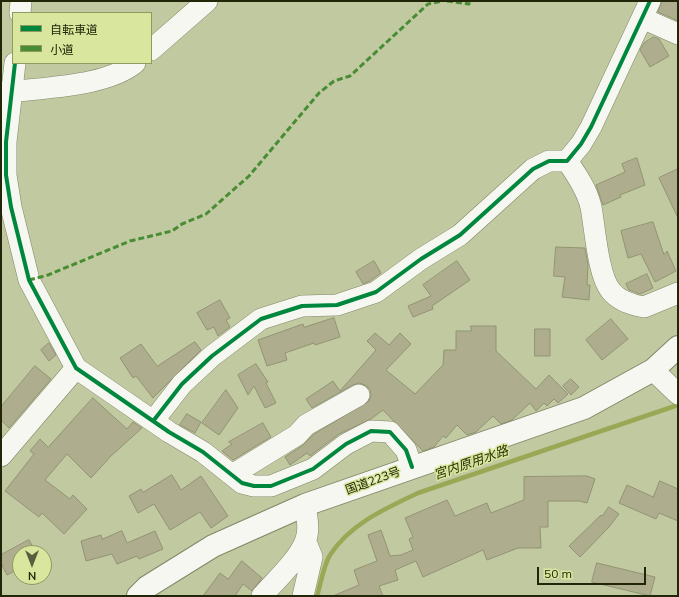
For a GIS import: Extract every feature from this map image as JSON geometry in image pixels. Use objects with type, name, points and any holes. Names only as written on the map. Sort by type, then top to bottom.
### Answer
[{"type":"highway","name":"国道223号","points":[[138,596],[147,587],[212,546],[305,505],[584,408],[653,370],[678,347]]},
{"type":"street","points":[[20,12],[21,1]]},
{"type":"street","points":[[152,49],[207,1]]},
{"type":"street","points":[[567,161],[581,144],[591,127],[646,10],[678,34]]},
{"type":"street","points":[[14,64],[6,92],[6,175],[15,228],[29,280],[76,368],[154,420],[169,432],[203,452],[242,483],[254,486],[271,486],[312,469],[346,444],[371,430],[390,432],[406,450],[412,467]]},
{"type":"street","points":[[6,92],[91,81],[116,75],[133,64]]},
{"type":"street","points":[[154,420],[182,384],[212,356],[261,319],[302,306],[337,305],[376,292],[422,259],[460,235],[533,168],[549,161],[567,161]]},
{"type":"street","points":[[567,161],[580,179],[590,206],[600,263],[610,291],[620,299],[644,307],[678,293]]},
{"type":"street","points":[[1,456],[76,368]]},
{"type":"street","points":[[653,370],[678,394]]},
{"type":"street","points":[[232,475],[297,435],[306,426],[359,395]]},
{"type":"street","points":[[303,596],[312,557],[306,542],[308,521],[305,505]]},
{"type":"street","points":[[262,596],[296,557],[306,542]]},
{"type":"building","points":[[663,1],[678,1],[678,21],[658,12]]},
{"type":"building","points":[[654,37],[659,39],[669,56],[650,67],[640,50],[644,43]]},
{"type":"building","points":[[637,158],[645,185],[620,195],[621,197],[603,205],[596,185],[625,172],[622,164]]},
{"type":"building","points":[[678,169],[678,218],[659,178]]},
{"type":"building","points":[[653,222],[664,255],[667,251],[676,271],[655,282],[641,254],[628,258],[621,231]]},
{"type":"building","points":[[556,247],[585,248],[588,265],[587,285],[590,285],[589,300],[562,297],[565,277],[554,276]]},
{"type":"building","points":[[374,261],[381,273],[363,284],[356,272]]},
{"type":"building","points":[[457,261],[470,280],[432,306],[433,309],[413,317],[408,306],[431,296],[423,285]]},
{"type":"building","points":[[647,274],[653,288],[640,294],[629,290],[626,284]]},
{"type":"building","points":[[220,300],[230,318],[226,320],[230,327],[218,336],[214,327],[207,330],[197,313]]},
{"type":"building","points":[[334,318],[340,337],[315,345],[314,343],[285,353],[287,360],[267,366],[258,340],[303,324],[304,327]]},
{"type":"building","points":[[611,319],[628,339],[602,360],[586,340]]},
{"type":"building","points":[[471,326],[496,326],[496,351],[536,389],[549,375],[568,394],[558,403],[554,399],[547,406],[544,403],[536,411],[530,403],[512,420],[501,424],[493,416],[476,432],[467,435],[457,425],[446,438],[443,436],[434,447],[423,451],[383,410],[371,419],[339,434],[310,456],[307,453],[290,465],[285,457],[303,445],[314,434],[369,401],[371,395],[370,389],[359,383],[312,408],[306,399],[333,381],[340,391],[376,350],[367,341],[375,333],[389,345],[400,333],[411,344],[386,370],[415,394],[443,365],[444,350],[456,350],[456,331],[471,331]]},
{"type":"building","points":[[535,329],[550,329],[550,356],[535,356]]},
{"type":"building","points":[[195,342],[201,350],[153,398],[136,376],[133,378],[120,358],[141,344],[157,366]]},
{"type":"building","points":[[49,343],[56,355],[49,361],[41,350]]},
{"type":"building","points":[[256,364],[268,382],[266,383],[276,403],[265,408],[254,386],[248,395],[238,375]]},
{"type":"building","points":[[35,366],[51,379],[9,428],[1,420],[1,407]]},
{"type":"building","points":[[571,379],[579,387],[571,395],[563,386]]},
{"type":"building","points":[[226,390],[238,408],[219,435],[202,423]]},
{"type":"building","points":[[93,398],[127,429],[133,422],[142,428],[111,456],[91,478],[67,454],[45,480],[70,499],[73,495],[87,509],[64,534],[42,513],[39,517],[5,491],[34,454],[30,451],[40,439],[48,447]]},
{"type":"building","points":[[187,414],[201,422],[195,433],[180,425]]},
{"type":"building","points":[[263,423],[271,437],[233,460],[222,451],[232,444],[229,442]]},
{"type":"building","points":[[172,475],[181,490],[201,476],[228,516],[211,528],[200,512],[170,530],[154,504],[138,513],[129,496],[141,489],[143,492]]},
{"type":"building","points":[[587,476],[595,479],[587,503],[579,501],[548,501],[548,527],[540,527],[541,548],[518,548],[487,560],[483,550],[423,577],[416,561],[395,570],[398,580],[379,586],[383,596],[333,596],[359,585],[354,570],[377,561],[368,535],[381,530],[390,556],[401,555],[413,550],[409,539],[413,537],[405,518],[447,500],[455,516],[487,503],[491,513],[524,500],[524,477]]},
{"type":"building","points":[[660,481],[678,489],[678,521],[659,513],[656,519],[619,503],[627,485],[653,497]]},
{"type":"building","points":[[609,507],[619,514],[609,527],[580,557],[569,546],[601,515],[602,516]]},
{"type":"building","points":[[122,531],[127,543],[155,531],[163,549],[139,559],[137,556],[117,564],[112,554],[86,561],[81,541],[101,535],[102,539]]},
{"type":"building","points":[[29,540],[32,545],[20,545]]},
{"type":"building","points":[[12,549],[12,572],[7,575],[1,563],[1,555]]},
{"type":"building","points":[[242,561],[262,578],[252,591],[243,584],[235,596],[203,596],[220,573],[228,579]]},
{"type":"building","points":[[597,563],[655,577],[650,596],[592,582]]},
{"type":"waterway","name":"宮内原用水路","points":[[317,596],[330,555],[338,544],[358,526],[381,511],[418,493],[675,406]]},
{"type":"marked path","points":[[29,280],[48,275],[130,241],[172,231],[182,224],[206,214],[249,176],[319,93],[334,81],[350,76],[428,4],[443,1]]},
{"type":"marked path","points":[[447,1],[469,4],[469,1]]},
{"type":"cycle path","points":[[154,420],[182,384],[212,356],[261,319],[302,306],[337,305],[376,292],[421,259],[460,235],[533,169],[549,161],[567,161],[581,144],[591,127],[650,1]]},
{"type":"cycle path","points":[[15,64],[6,142],[6,175],[11,207],[29,280],[76,368],[169,432],[203,452],[242,483],[254,486],[271,486],[313,469],[346,444],[371,431],[390,432],[406,450],[412,467]]}]
